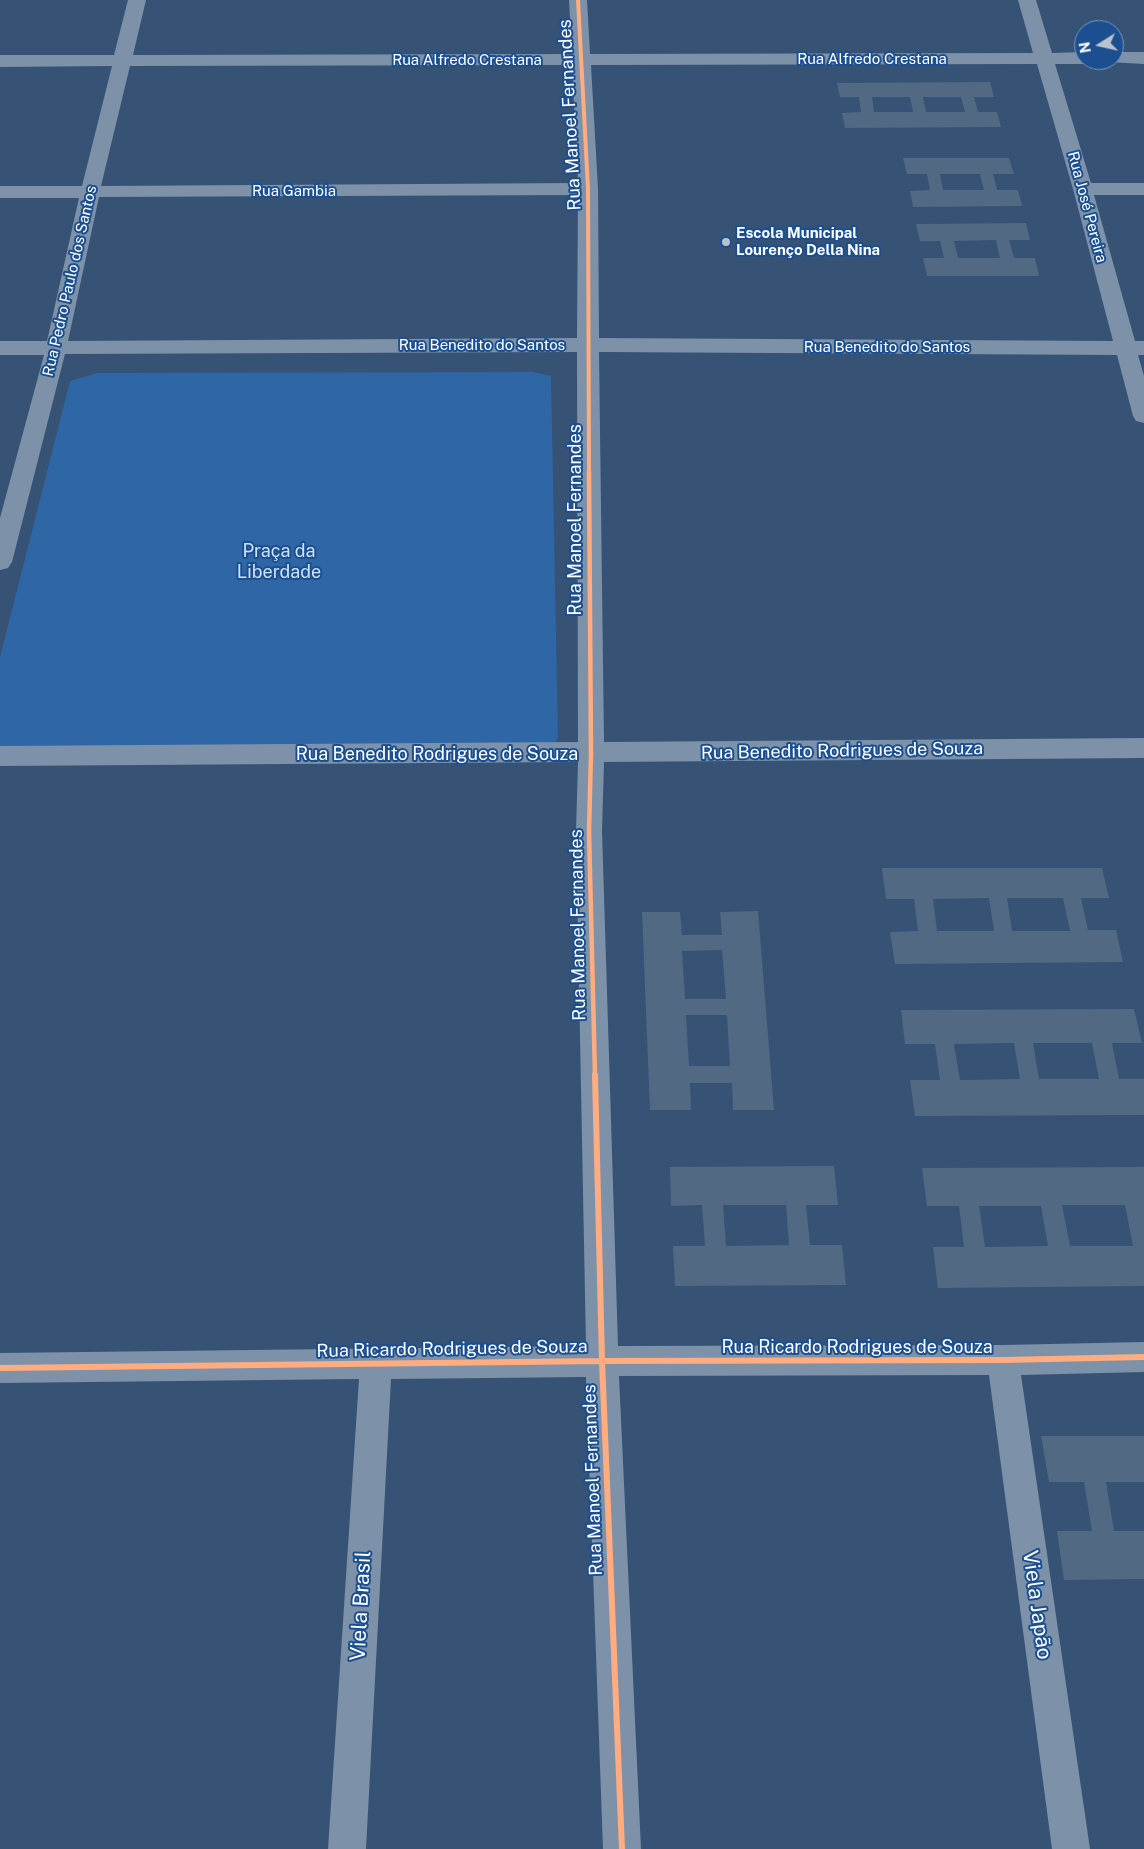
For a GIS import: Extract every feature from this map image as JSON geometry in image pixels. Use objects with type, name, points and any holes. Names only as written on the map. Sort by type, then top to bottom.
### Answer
[{"type":"street","name":"Rua Pedro Paulo dos Santos","points":[[0,562],[56,348],[90,192],[137,0]]},
{"type":"street","name":"Rua Manoel Fernandes","points":[[578,0],[588,189],[591,753],[589,831],[602,1361],[622,1849]]},
{"type":"street","name":"Rua José Pereira","points":[[1027,0],[1083,189],[1135,348],[1144,416]]},
{"type":"street","name":"Rua Alfredo Crestana","points":[[0,61],[1074,58]]},
{"type":"street","points":[[1124,58],[1144,58]]},
{"type":"street","name":"Rua Gambia","points":[[0,192],[588,189]]},
{"type":"street","points":[[1083,189],[1144,189]]},
{"type":"street","name":"Rua Benedito do Santos","points":[[0,348],[588,345],[1135,348]]},
{"type":"street","name":"Rua Benedito Rodrigues de Souza","points":[[0,756],[1144,748]]},
{"type":"street","name":"Rua Ricardo Rodrigues de Souza","points":[[0,1368],[602,1361],[1144,1358]]},
{"type":"street","name":"Viela Japão","points":[[1003,1360],[1071,1849]]},
{"type":"street","name":"Viela Brasil","points":[[347,1849],[376,1364]]},
{"type":"green space","name":"Praça da Liberdade","points":[[533,372],[551,376],[558,738],[552,748],[0,749],[0,657],[70,381],[97,373]]},
{"type":"building","points":[[990,82],[994,97],[974,97],[978,112],[997,112],[1001,127],[845,128],[842,113],[861,112],[859,97],[840,97],[837,83]],"holes":[[[872,97],[910,97],[913,112],[874,112]],[[923,97],[961,97],[965,112],[926,112]]]},
{"type":"building","points":[[903,158],[1009,158],[1014,174],[993,174],[997,190],[1018,190],[1022,206],[913,207],[910,191],[930,190],[927,174],[907,174]],"holes":[[[940,174],[980,174],[984,190],[943,190]]]},
{"type":"building","points":[[1026,223],[1030,240],[1009,240],[1014,258],[1035,258],[1039,276],[927,276],[923,258],[944,258],[940,241],[920,241],[916,224]],"holes":[[[996,240],[1000,258],[958,258],[954,241]]]},
{"type":"building","points":[[882,868],[1102,868],[1109,898],[1081,898],[1088,930],[1116,930],[1123,962],[895,964],[890,932],[918,931],[914,899],[886,899]],"holes":[[[989,898],[994,931],[937,931],[933,899]],[[1007,898],[1063,898],[1070,931],[1012,931]]]},
{"type":"building","points":[[758,911],[774,1110],[733,1110],[732,1083],[690,1083],[691,1110],[650,1110],[642,912],[680,912],[682,935],[722,935],[720,912]],"holes":[[[722,950],[726,999],[685,999],[682,951]],[[686,1015],[727,1015],[730,1066],[689,1066]]]},
{"type":"building","points":[[1134,1009],[1142,1043],[1112,1043],[1119,1079],[1144,1079],[1144,1115],[915,1116],[910,1080],[940,1080],[935,1044],[905,1044],[901,1010]],"holes":[[[1014,1043],[1020,1079],[960,1080],[954,1044]],[[1033,1043],[1092,1043],[1099,1079],[1039,1079]]]},
{"type":"building","points":[[834,1166],[838,1205],[806,1205],[810,1245],[842,1245],[846,1285],[675,1286],[673,1246],[705,1246],[702,1205],[671,1206],[670,1167]],"holes":[[[723,1205],[786,1205],[789,1245],[726,1246]]]},
{"type":"building","points":[[1144,1167],[1144,1286],[938,1288],[933,1247],[964,1247],[959,1206],[927,1206],[922,1168]],"holes":[[[1062,1205],[1125,1205],[1133,1246],[1070,1246]],[[979,1206],[1041,1206],[1048,1246],[985,1247]]]},
{"type":"building","points":[[1041,1436],[1144,1436],[1144,1482],[1106,1482],[1114,1531],[1144,1531],[1144,1579],[1064,1580],[1057,1531],[1092,1531],[1084,1482],[1049,1482]]},
{"type":"cycle path","points":[[578,0],[588,189],[591,753],[589,831],[602,1361],[622,1849]]},
{"type":"cycle path","points":[[0,1368],[602,1361],[1003,1360],[1144,1357]]},
{"type":"place","name":"Escola Municipal Lourenço Della Nina","points":[[726,242]]}]
